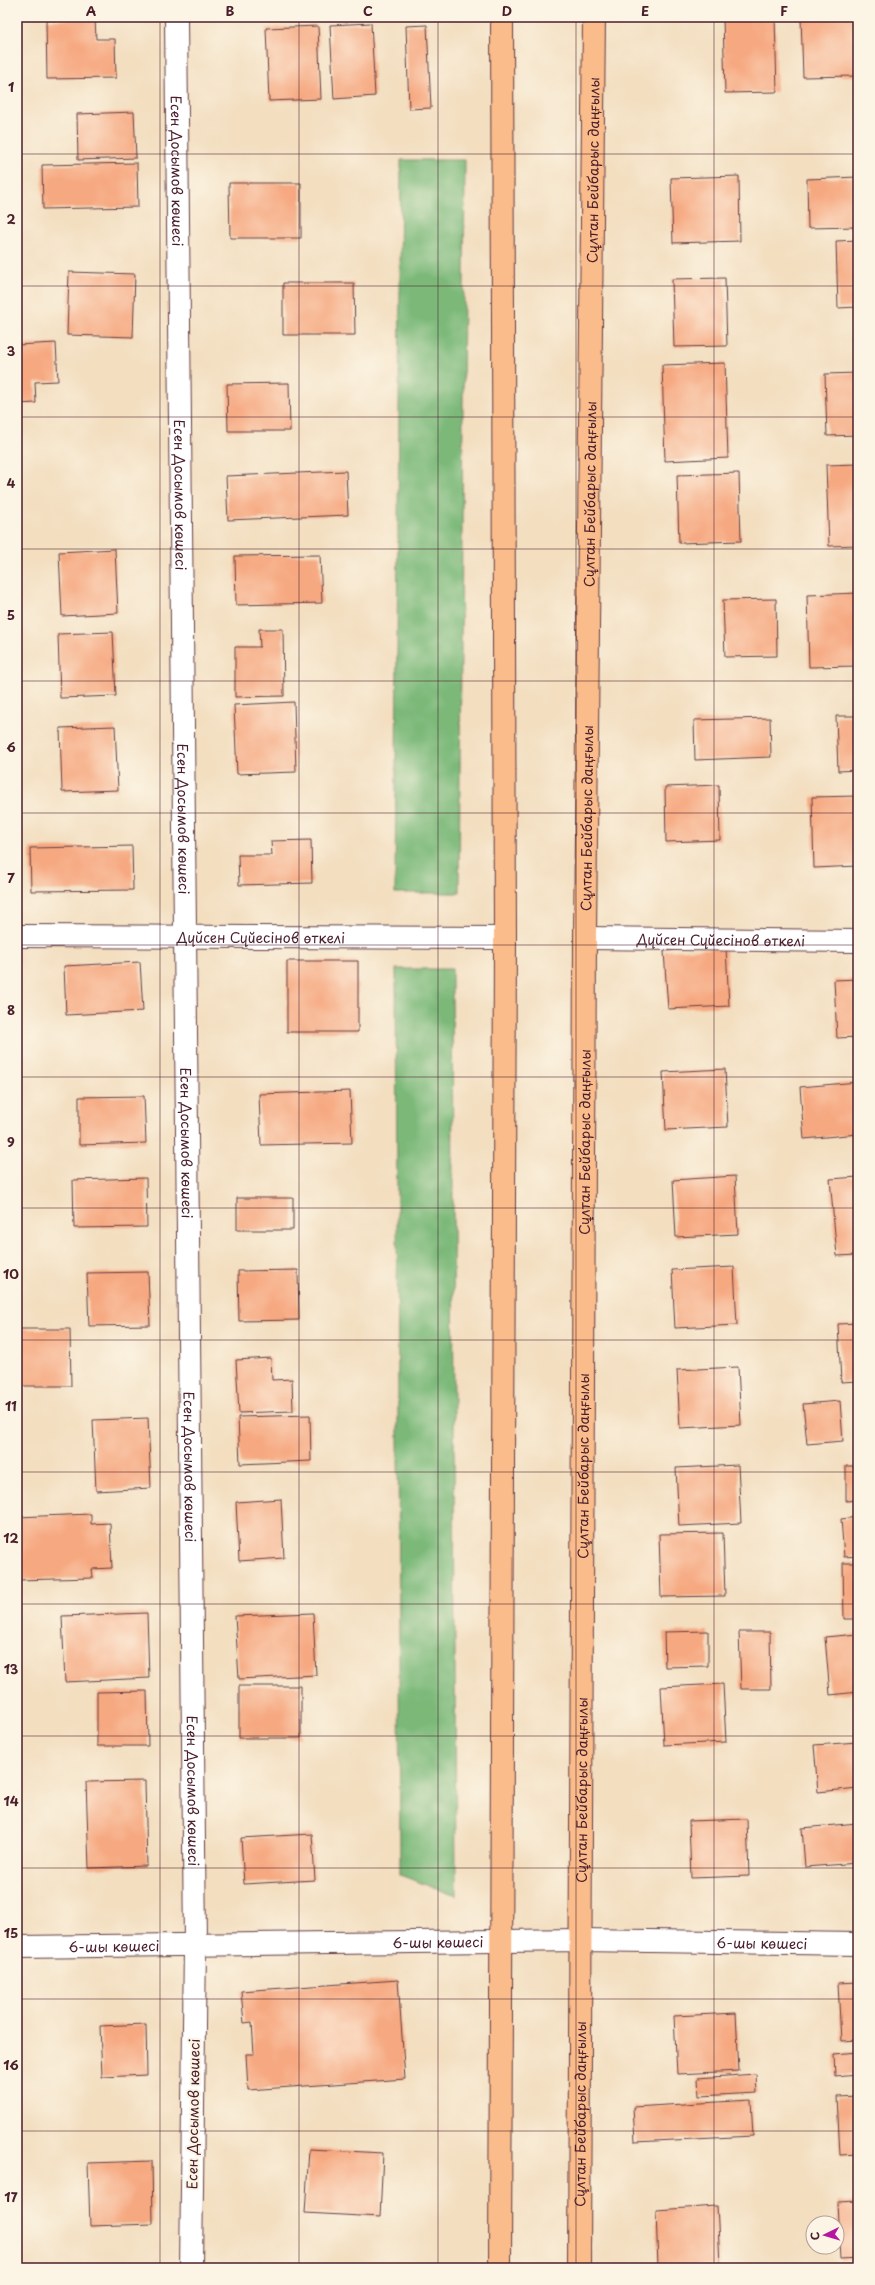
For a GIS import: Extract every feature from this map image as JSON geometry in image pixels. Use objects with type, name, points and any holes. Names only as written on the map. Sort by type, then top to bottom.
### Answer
[{"type":"main road","points":[[500,2268],[505,938],[502,17]]},
{"type":"main road","name":"Сұлтан Бейбарыс даңғылы","points":[[579,2268],[584,938],[594,17]]},
{"type":"street","name":"Есен Досымов көшесі","points":[[176,17],[195,1945],[191,2268]]},
{"type":"street","name":"Дүйсен Сүйесінов өткелі","points":[[17,936],[185,935],[505,938]]},
{"type":"street","name":"Дүйсен Сүйесінов өткелі","points":[[584,938],[858,940]]},
{"type":"street","name":"6-шы көшесі","points":[[17,1947],[580,1940],[858,1944]]},
{"type":"green space","points":[[401,160],[465,160],[459,893],[395,893]]},
{"type":"green space","points":[[396,969],[452,969],[456,1896],[400,1875]]},
{"type":"building","points":[[723,17],[775,17],[777,92],[725,93]]},
{"type":"building","points":[[801,17],[855,17],[856,76],[803,77]]},
{"type":"building","points":[[95,19],[96,39],[115,39],[116,78],[47,79],[46,20]]},
{"type":"building","points":[[371,23],[375,96],[334,99],[330,25]]},
{"type":"building","points":[[427,25],[431,108],[409,109],[406,26]]},
{"type":"building","points":[[318,26],[321,99],[269,101],[266,28]]},
{"type":"building","points":[[134,112],[136,158],[78,160],[77,114]]},
{"type":"building","points":[[137,163],[138,207],[43,209],[42,165]]},
{"type":"building","points":[[739,176],[740,241],[673,243],[671,178]]},
{"type":"building","points":[[858,177],[858,227],[808,228],[807,179]]},
{"type":"building","points":[[229,183],[301,183],[301,238],[230,238]]},
{"type":"building","points":[[858,240],[858,307],[838,308],[836,241]]},
{"type":"building","points":[[69,272],[135,274],[133,337],[67,335]]},
{"type":"building","points":[[725,278],[727,346],[674,347],[672,279]]},
{"type":"building","points":[[283,283],[354,283],[355,335],[283,335]]},
{"type":"building","points":[[56,343],[58,381],[35,382],[36,403],[17,404],[17,345]]},
{"type":"building","points":[[725,363],[728,458],[665,461],[662,365]]},
{"type":"building","points":[[858,373],[858,435],[827,436],[825,374]]},
{"type":"building","points":[[289,383],[290,431],[228,431],[227,384]]},
{"type":"building","points":[[858,464],[858,545],[829,546],[826,465]]},
{"type":"building","points":[[346,471],[348,515],[228,520],[226,476]]},
{"type":"building","points":[[739,473],[741,541],[679,543],[677,475]]},
{"type":"building","points":[[115,549],[118,613],[62,616],[59,552]]},
{"type":"building","points":[[320,555],[322,603],[236,605],[235,556]]},
{"type":"building","points":[[858,593],[858,666],[809,667],[807,595]]},
{"type":"building","points":[[776,599],[777,656],[725,657],[723,600]]},
{"type":"building","points":[[259,629],[283,629],[284,696],[235,697],[235,647],[260,647]]},
{"type":"building","points":[[113,632],[116,696],[60,698],[58,634]]},
{"type":"building","points":[[294,702],[296,772],[237,774],[234,705]]},
{"type":"building","points":[[836,716],[858,716],[858,770],[838,771]]},
{"type":"building","points":[[770,718],[771,757],[695,760],[694,720]]},
{"type":"building","points":[[115,726],[118,790],[62,792],[60,728]]},
{"type":"building","points":[[719,785],[720,840],[666,842],[665,787]]},
{"type":"building","points":[[858,796],[858,866],[814,868],[812,797]]},
{"type":"building","points":[[311,840],[312,883],[239,885],[238,855],[272,855],[271,841]]},
{"type":"building","points":[[132,846],[133,890],[31,891],[30,848]]},
{"type":"building","points":[[726,948],[729,1006],[668,1009],[664,951]]},
{"type":"building","points":[[287,961],[358,961],[358,1032],[287,1032]]},
{"type":"building","points":[[140,962],[143,1011],[66,1015],[64,966]]},
{"type":"building","points":[[858,979],[858,1037],[837,1038],[834,980]]},
{"type":"building","points":[[725,1069],[728,1127],[666,1130],[663,1072]]},
{"type":"building","points":[[858,1082],[858,1134],[804,1139],[800,1087]]},
{"type":"building","points":[[350,1091],[352,1143],[261,1145],[259,1094]]},
{"type":"building","points":[[144,1096],[146,1143],[79,1145],[79,1097]]},
{"type":"building","points":[[735,1176],[738,1234],[676,1237],[673,1180]]},
{"type":"building","points":[[858,1177],[858,1255],[837,1256],[830,1179]]},
{"type":"building","points":[[146,1178],[147,1227],[74,1228],[73,1180]]},
{"type":"building","points":[[237,1198],[293,1198],[293,1230],[237,1230]]},
{"type":"building","points":[[734,1267],[737,1325],[675,1328],[672,1270]]},
{"type":"building","points":[[298,1270],[299,1320],[239,1321],[238,1271]]},
{"type":"building","points":[[148,1272],[150,1325],[89,1326],[87,1273]]},
{"type":"building","points":[[858,1323],[858,1381],[841,1382],[838,1324]]},
{"type":"building","points":[[17,1329],[70,1329],[71,1386],[18,1386]]},
{"type":"building","points":[[271,1358],[272,1380],[292,1379],[293,1411],[239,1413],[236,1360]]},
{"type":"building","points":[[738,1367],[741,1425],[680,1428],[677,1370]]},
{"type":"building","points":[[840,1401],[843,1441],[807,1444],[803,1404]]},
{"type":"building","points":[[310,1415],[311,1461],[240,1464],[238,1417]]},
{"type":"building","points":[[148,1418],[151,1488],[96,1491],[93,1420]]},
{"type":"building","points":[[738,1465],[741,1523],[679,1526],[676,1468]]},
{"type":"building","points":[[846,1466],[858,1466],[858,1500],[846,1501]]},
{"type":"building","points":[[281,1499],[284,1558],[239,1561],[236,1502]]},
{"type":"building","points":[[91,1514],[91,1524],[110,1523],[112,1568],[92,1569],[93,1578],[17,1580],[17,1517]]},
{"type":"building","points":[[858,1517],[858,1556],[844,1557],[841,1519]]},
{"type":"building","points":[[723,1533],[725,1596],[661,1597],[659,1534]]},
{"type":"building","points":[[843,1563],[858,1563],[858,1619],[844,1619]]},
{"type":"building","points":[[147,1613],[149,1678],[65,1682],[62,1616]]},
{"type":"building","points":[[313,1613],[316,1675],[239,1679],[235,1616]]},
{"type":"building","points":[[708,1631],[708,1666],[665,1667],[664,1632]]},
{"type":"building","points":[[739,1632],[770,1632],[771,1689],[741,1689]]},
{"type":"building","points":[[858,1634],[858,1692],[830,1695],[825,1637]]},
{"type":"building","points":[[723,1684],[726,1742],[664,1745],[661,1687]]},
{"type":"building","points":[[239,1686],[301,1686],[301,1738],[239,1738]]},
{"type":"building","points":[[147,1691],[148,1746],[97,1746],[97,1692]]},
{"type":"building","points":[[858,1742],[858,1788],[818,1792],[814,1745]]},
{"type":"building","points":[[145,1781],[147,1866],[89,1868],[86,1782]]},
{"type":"building","points":[[747,1819],[749,1876],[691,1878],[689,1821]]},
{"type":"building","points":[[858,1823],[858,1863],[805,1867],[802,1828]]},
{"type":"building","points":[[312,1834],[315,1880],[244,1884],[241,1838]]},
{"type":"building","points":[[398,1980],[405,2079],[248,2090],[246,2054],[254,2054],[252,2022],[244,2023],[241,1991]]},
{"type":"building","points":[[858,1982],[858,2040],[841,2041],[838,1983]]},
{"type":"building","points":[[736,2013],[739,2071],[677,2074],[674,2016]]},
{"type":"building","points":[[146,2024],[147,2075],[102,2077],[100,2026]]},
{"type":"building","points":[[858,2052],[858,2074],[835,2076],[834,2054]]},
{"type":"building","points":[[756,2074],[757,2093],[699,2096],[698,2078]]},
{"type":"building","points":[[858,2096],[858,2154],[840,2155],[837,2097]]},
{"type":"building","points":[[751,2100],[753,2136],[635,2142],[633,2107]]},
{"type":"building","points":[[309,2149],[383,2153],[380,2217],[305,2213]]},
{"type":"building","points":[[152,2161],[153,2224],[90,2226],[88,2163]]},
{"type":"building","points":[[858,2201],[858,2259],[840,2260],[840,2255],[845,2255],[845,2215],[838,2215],[837,2202]]},
{"type":"building","points":[[717,2206],[720,2264],[658,2267],[656,2210]]}]
